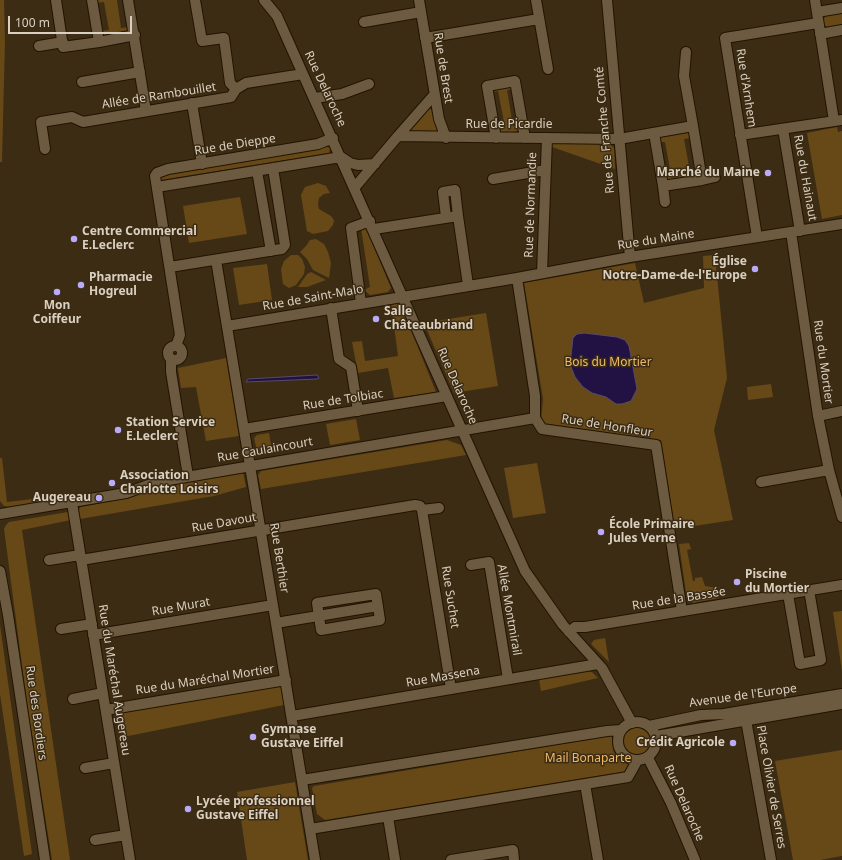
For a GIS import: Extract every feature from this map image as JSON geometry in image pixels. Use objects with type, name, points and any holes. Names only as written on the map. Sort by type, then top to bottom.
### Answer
[{"type":"street","points":[[56,0],[63,47],[135,35]]},
{"type":"street","points":[[92,0],[98,42]]},
{"type":"street","points":[[128,0],[135,35],[146,111]]},
{"type":"street","points":[[195,0],[202,41],[224,38],[230,83],[236,89]]},
{"type":"street","name":"Rue Delaroche","points":[[264,0],[277,16],[315,98],[525,571],[569,632],[598,664],[608,678],[632,722]]},
{"type":"street","name":"Rue de Brest","points":[[419,0],[434,95],[439,119],[446,138]]},
{"type":"street","points":[[536,0],[548,69]]},
{"type":"street","name":"Rue de Franche Comté","points":[[607,0],[630,257]]},
{"type":"street","points":[[815,0],[820,34],[838,120]]},
{"type":"street","points":[[817,12],[842,8]]},
{"type":"street","points":[[364,22],[421,12]]},
{"type":"street","points":[[425,38],[540,19]]},
{"type":"street","name":"Rue d'Arnhem","points":[[756,237],[725,38],[818,23]]},
{"type":"street","points":[[820,34],[842,30]]},
{"type":"street","points":[[39,46],[63,42]]},
{"type":"street","points":[[686,52],[684,76],[702,180]]},
{"type":"street","points":[[82,82],[140,72]]},
{"type":"street","name":"Allée de Rambouillet","points":[[45,149],[41,122],[72,117],[83,122],[230,97],[236,89],[246,83],[303,74]]},
{"type":"street","points":[[496,138],[487,86],[515,81],[525,138]]},
{"type":"street","points":[[315,98],[342,94],[369,84]]},
{"type":"street","points":[[355,187],[434,95]]},
{"type":"street","points":[[192,103],[202,164]]},
{"type":"street","name":"Rue du Hainaut","points":[[740,135],[838,120]]},
{"type":"street","name":"Rue de Picardie","points":[[398,136],[446,138],[619,139],[693,126]]},
{"type":"street","name":"Rue du Hainaut","points":[[783,129],[796,232]]},
{"type":"street","points":[[654,133],[665,202]]},
{"type":"street","name":"Rue de Dieppe","points":[[188,476],[171,372],[171,359],[168,355],[168,350],[172,346],[176,346],[180,335],[155,176],[161,170],[318,144],[333,138]]},
{"type":"street","name":"Rue de Normandie","points":[[542,273],[547,138]]},
{"type":"street","points":[[157,187],[341,156],[350,163],[358,165],[375,164]]},
{"type":"street","points":[[170,267],[282,249],[285,246],[273,168]]},
{"type":"street","points":[[493,179],[546,170]]},
{"type":"street","points":[[257,171],[271,251]]},
{"type":"street","points":[[663,186],[715,177]]},
{"type":"street","points":[[446,218],[443,192],[455,190],[468,286]]},
{"type":"street","points":[[361,303],[351,228],[458,216]]},
{"type":"street","name":"Rue du Maine","points":[[404,296],[517,278],[630,257],[842,224]]},
{"type":"street","name":"Rue du Mortier","points":[[796,232],[818,416],[829,470],[842,517]]},
{"type":"street","name":"Rue Berthier","points":[[216,260],[315,860]]},
{"type":"street","points":[[517,278],[535,396],[535,418]]},
{"type":"street","name":"Rue de Saint-Malo","points":[[227,326],[404,296]]},
{"type":"street","points":[[331,308],[339,359],[351,367],[358,410]]},
{"type":"street","name":"Rue de Tolbiac","points":[[244,429],[447,396]]},
{"type":"street","points":[[818,416],[842,411]]},
{"type":"street","name":"Rue Caulaincourt","points":[[0,514],[126,493],[157,482],[188,476],[535,418]]},
{"type":"street","name":"Rue de Honfleur","points":[[535,418],[542,429],[656,445],[682,611]]},
{"type":"street","points":[[761,482],[829,470]]},
{"type":"street","name":"Rue du Maréchal Augereau","points":[[72,503],[130,860]]},
{"type":"street","name":"Rue Davout","points":[[49,560],[81,558],[415,505],[420,506],[422,510],[439,508]]},
{"type":"street","name":"Rue Suchet","points":[[422,510],[451,689]]},
{"type":"street","name":"Allée Montmirail","points":[[471,565],[489,562],[508,679]]},
{"type":"street","name":"Rue des Bordiers","points":[[0,571],[45,860]]},
{"type":"street","name":"Rue de la Bassée","points":[[569,632],[575,627],[585,627],[842,585]]},
{"type":"street","points":[[788,594],[800,664],[820,660],[809,590]]},
{"type":"street","name":"Rue Murat","points":[[93,635],[273,605]]},
{"type":"street","points":[[276,623],[378,606],[380,620],[321,630],[319,616]]},
{"type":"street","points":[[61,629],[92,624]]},
{"type":"street","name":"Rue Massena","points":[[292,716],[598,664]]},
{"type":"street","name":"Rue du Maréchal Mortier","points":[[106,710],[286,680]]},
{"type":"street","points":[[73,698],[103,693]]},
{"type":"street","name":"Avenue de l'Europe","points":[[649,726],[701,716],[724,714],[842,694]]},
{"type":"street","name":"Avenue de l'Europe","points":[[656,736],[842,704]]},
{"type":"street","name":"Place Olivier de Serres","points":[[746,720],[771,860]]},
{"type":"street","points":[[302,780],[621,730],[632,722],[644,723],[649,726],[656,736],[656,748],[648,758],[638,761],[626,757],[622,753],[618,741],[621,730]]},
{"type":"street","name":"Rue Delaroche","points":[[648,758],[671,803],[694,860]]},
{"type":"street","points":[[310,829],[628,777],[638,761]]},
{"type":"street","points":[[85,768],[114,763]]},
{"type":"street","points":[[585,784],[598,860]]},
{"type":"street","points":[[388,817],[395,860]]},
{"type":"street","points":[[96,840],[126,835]]},
{"type":"street","points":[[451,860],[513,850],[514,860]]},
{"type":"green space","points":[[0,0],[4,0],[5,41],[2,162],[0,162]]},
{"type":"green space","points":[[97,0],[117,0],[121,28],[129,27],[128,31],[125,33],[107,36],[103,35],[101,31],[109,30],[104,2],[96,3]]},
{"type":"green space","points":[[842,13],[842,25],[829,28],[824,25],[823,20],[826,16]]},
{"type":"green space","points":[[508,85],[513,89],[507,90],[513,126],[519,125],[519,131],[502,134],[499,129],[505,127],[498,91],[492,92],[495,87]]},
{"type":"green space","points":[[427,109],[431,109],[439,132],[411,133],[409,131]]},
{"type":"green space","points":[[837,127],[838,132],[842,131],[842,215],[822,219],[807,133]]},
{"type":"green space","points":[[686,132],[689,133],[690,138],[684,139],[690,172],[696,171],[697,174],[694,177],[669,181],[666,180],[665,176],[671,175],[665,142],[659,142],[658,139],[660,136]]},
{"type":"green space","points":[[552,142],[609,143],[614,148],[615,169],[552,147]]},
{"type":"green space","points":[[327,147],[330,148],[329,153],[161,180],[159,179],[161,174]]},
{"type":"green space","points":[[318,183],[326,186],[330,193],[324,194],[319,198],[319,209],[331,216],[334,220],[333,225],[328,231],[313,234],[307,231],[301,195],[305,187]]},
{"type":"green space","points":[[240,197],[247,234],[189,243],[183,206]]},
{"type":"green space","points":[[365,226],[391,288],[388,292],[370,295],[364,290],[370,287],[361,228]]},
{"type":"green space","points":[[316,239],[324,244],[328,252],[331,263],[329,278],[313,270],[307,259],[300,252],[310,240]]},
{"type":"green space","points":[[291,255],[298,255],[302,259],[305,267],[304,274],[296,285],[289,288],[283,284],[281,269],[284,261]]},
{"type":"green space","name":"Bois du Mortier","points":[[715,255],[727,378],[714,430],[733,520],[675,529],[661,440],[654,441],[545,424],[541,421],[543,399],[524,283],[635,263],[644,303],[704,288],[703,256]]},
{"type":"green space","points":[[267,264],[272,300],[239,305],[233,268]]},
{"type":"green space","points":[[311,272],[326,280],[307,287],[298,287],[307,274]]},
{"type":"green space","points":[[400,303],[436,392],[394,398],[388,368],[358,373],[352,342],[362,341],[365,361],[398,356],[391,304]]},
{"type":"green space","points":[[486,313],[498,386],[454,393],[424,323]]},
{"type":"green space","points":[[226,358],[239,436],[206,441],[196,387],[181,388],[178,368]]},
{"type":"green space","points":[[771,384],[773,397],[748,400],[747,387]]},
{"type":"green space","points":[[356,419],[360,440],[330,445],[326,424]]},
{"type":"green space","points":[[269,433],[272,451],[260,453],[257,451],[254,438],[257,435]]},
{"type":"green space","points":[[447,440],[461,445],[466,455],[261,489],[258,475],[261,471]]},
{"type":"green space","points":[[0,458],[2,458],[7,502],[67,495],[64,498],[38,500],[38,502],[10,507],[4,506],[0,501]]},
{"type":"green space","points":[[537,463],[546,513],[513,518],[504,468]]},
{"type":"green space","points":[[243,472],[246,487],[214,496],[80,519],[78,510],[81,507],[127,498],[158,487]]},
{"type":"green space","points":[[68,512],[71,520],[22,530],[70,860],[52,860],[27,703],[4,529],[9,522]]},
{"type":"green space","points":[[689,543],[691,549],[687,550],[693,581],[695,581],[695,578],[702,577],[705,586],[717,588],[719,598],[693,603],[687,599],[679,544]]},
{"type":"green space","points":[[842,611],[842,671],[833,612]]},
{"type":"green space","points":[[0,625],[32,854],[24,856],[0,694]]},
{"type":"green space","points":[[605,638],[609,662],[591,644],[594,640]]},
{"type":"green space","points":[[585,671],[592,672],[598,678],[541,691],[539,679]]},
{"type":"green space","points":[[281,685],[284,705],[123,737],[117,712]]},
{"type":"green space","points":[[637,726],[643,727],[651,735],[651,747],[643,755],[637,756],[631,755],[623,747],[622,741],[623,735],[631,727]]},
{"type":"green space","name":"Mail Bonaparte","points":[[609,734],[612,737],[613,750],[617,757],[631,766],[628,771],[325,820],[317,814],[312,788],[314,786],[609,736]]},
{"type":"green space","points":[[842,750],[842,856],[820,860],[793,860],[775,761]]},
{"type":"green space","points":[[295,782],[308,860],[247,860],[237,792]]},
{"type":"shaded area","points":[[584,333],[617,337],[625,340],[629,346],[637,389],[631,401],[616,404],[606,397],[592,393],[583,387],[575,377],[570,364],[573,338],[577,334]]},
{"type":"shaded area","points":[[317,375],[319,378],[317,379],[246,382],[248,379]]},
{"type":"place","name":"Marché du Maine","points":[[768,173]]},
{"type":"place","name":"Centre Commercial E.Leclerc","points":[[74,239]]},
{"type":"place","name":"Église Notre-Dame-de-l'Europe","points":[[755,269]]},
{"type":"place","name":"Pharmacie Hogreul","points":[[81,285]]},
{"type":"place","name":"Mon Coiffeur","points":[[57,292]]},
{"type":"place","name":"Salle Châteaubriand","points":[[376,319]]},
{"type":"place","name":"Station Service E.Leclerc","points":[[118,430]]},
{"type":"place","name":"Association Charlotte Loisirs","points":[[112,483]]},
{"type":"place","name":"Augereau","points":[[99,498]]},
{"type":"place","name":"École Primaire Jules Verne","points":[[601,532]]},
{"type":"place","name":"Piscine du Mortier","points":[[737,582]]},
{"type":"place","name":"Gymnase Gustave Eiffel","points":[[253,737]]},
{"type":"place","name":"Crédit Agricole","points":[[733,743]]},
{"type":"place","name":"Lycée professionnel Gustave Eiffel","points":[[188,809]]}]
